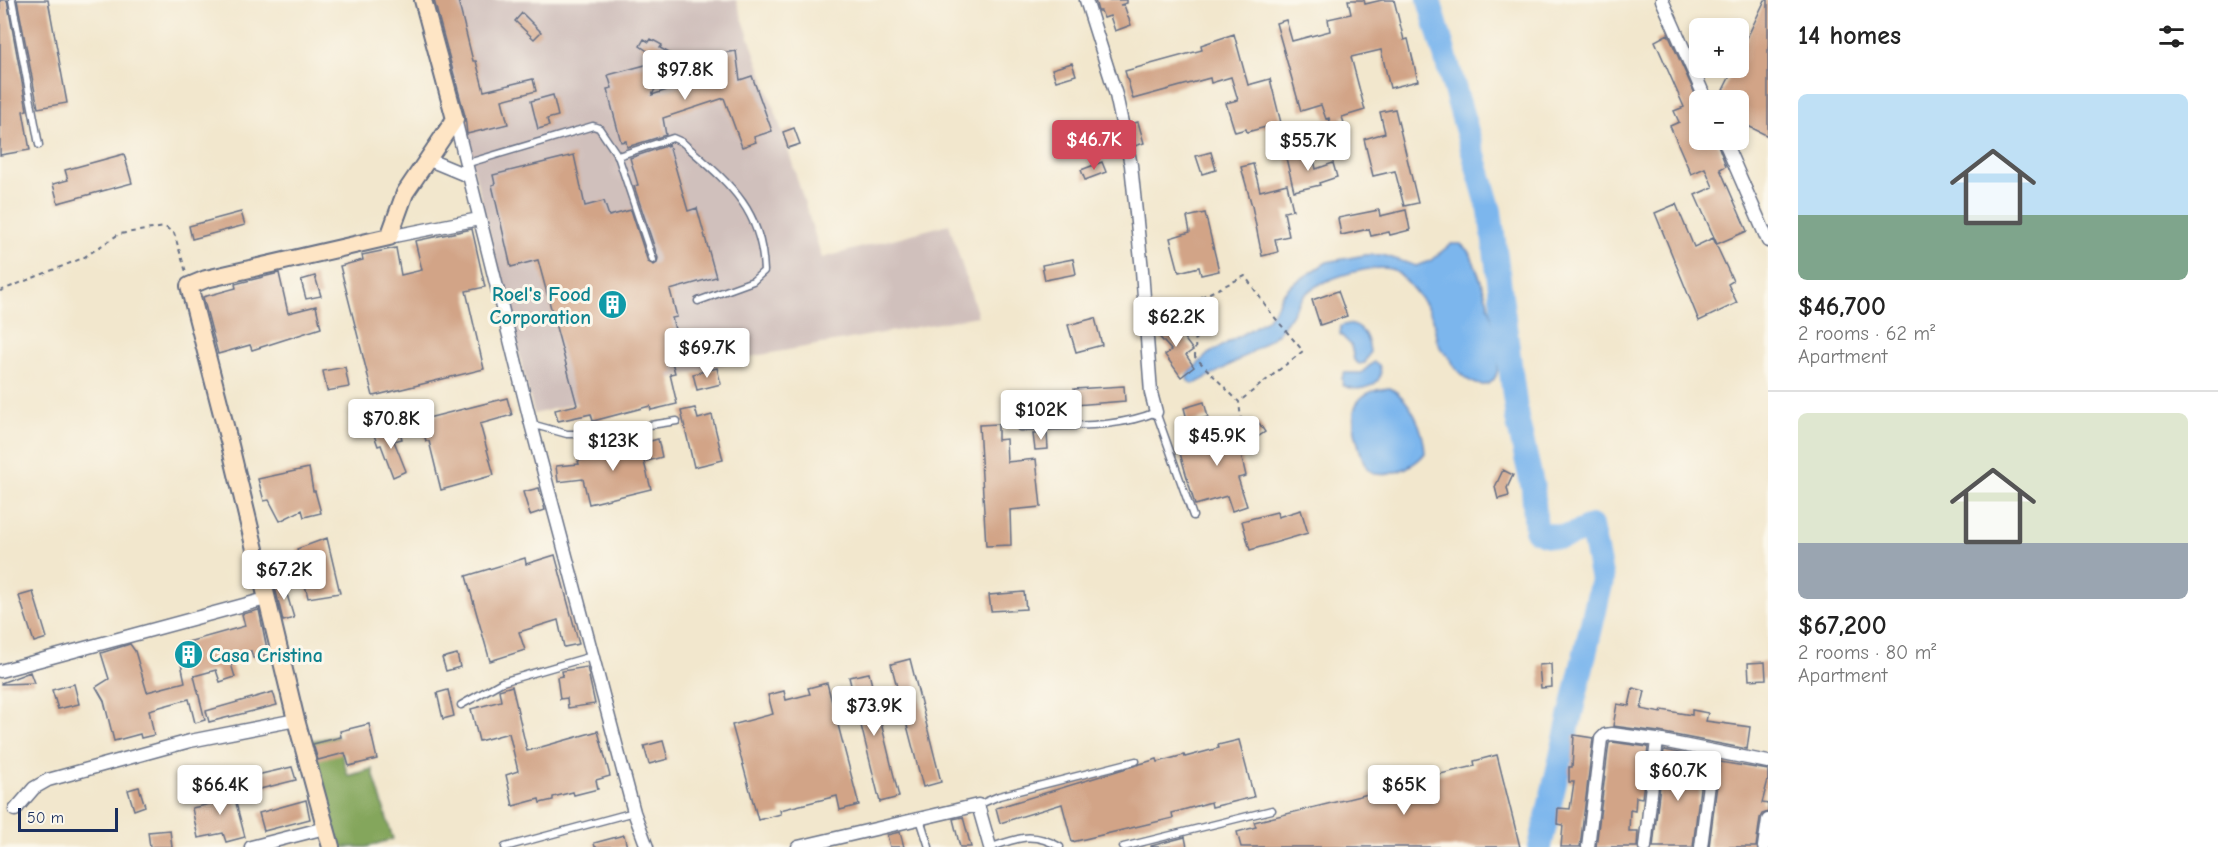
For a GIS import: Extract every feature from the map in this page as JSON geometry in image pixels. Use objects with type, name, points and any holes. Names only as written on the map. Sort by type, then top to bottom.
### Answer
[{"type":"street","points":[[423,0],[531,424],[634,812],[647,847]]},
{"type":"street","points":[[1086,0],[1116,95],[1131,165],[1151,393],[1156,412]]},
{"type":"street","points":[[1662,0],[1702,90]]},
{"type":"street","points":[[389,237],[405,193],[455,119]]},
{"type":"street","points":[[1728,150],[1768,241]]},
{"type":"street","points":[[427,159],[466,170]]},
{"type":"street","points":[[331,847],[296,720],[189,286],[206,279],[479,219]]},
{"type":"street","points":[[0,671],[267,599]]},
{"type":"street","points":[[15,810],[34,788],[48,780],[190,741],[296,720]]},
{"type":"street","points":[[1588,847],[1601,739],[1605,735],[1657,740],[1768,762]]},
{"type":"street","points":[[1645,847],[1657,740]]},
{"type":"street","points":[[1701,847],[1713,752]]},
{"type":"street","points":[[798,847],[978,805],[991,847]]},
{"type":"street","points":[[1764,847],[1768,820]]},
{"type":"street","points":[[251,847],[325,828]]},
{"type":"lane","points":[[12,0],[39,145]]},
{"type":"lane","points":[[466,170],[593,126],[599,128],[618,156],[653,260]]},
{"type":"lane","points":[[618,156],[673,138],[682,142],[730,187],[751,214],[763,251],[764,271],[753,281],[698,301]]},
{"type":"lane","points":[[1020,427],[1060,424],[1104,425],[1142,418],[1156,412],[1193,516]]},
{"type":"lane","points":[[531,424],[567,434],[590,434],[677,421]]},
{"type":"lane","points":[[461,705],[502,682],[593,655]]},
{"type":"lane","points":[[978,805],[999,796],[1136,761]]},
{"type":"lane","points":[[1123,847],[1272,810]]},
{"type":"lane","points":[[505,847],[634,812]]},
{"type":"lane","points":[[920,818],[929,847]]},
{"type":"lane","points":[[991,847],[1013,840],[1040,837],[1060,847]]},
{"type":"path","points":[[0,291],[83,258],[118,234],[165,227],[174,233],[181,250],[189,286]]},
{"type":"path","points":[[1145,310],[1193,302],[1245,276],[1270,313],[1303,351],[1239,402]]},
{"type":"path","points":[[1166,443],[1241,419],[1239,402],[1195,357],[1196,315],[1193,302]]},
{"type":"shaded area","name":"Roel's Food Corporation","points":[[432,0],[736,0],[783,134],[822,258],[949,224],[978,316],[755,356],[534,414]]},
{"type":"green space","points":[[337,736],[348,776],[372,769],[393,839],[366,847],[333,847],[307,741]]},
{"type":"water","points":[[1451,244],[1461,244],[1470,253],[1492,316],[1498,368],[1490,383],[1476,384],[1457,370],[1438,343],[1432,317],[1420,298],[1395,271],[1382,268],[1357,271],[1319,285],[1303,297],[1282,328],[1264,344],[1196,383],[1190,383],[1187,379],[1188,374],[1208,354],[1267,320],[1281,296],[1290,286],[1327,262],[1365,255],[1383,255],[1416,266],[1430,261]]},
{"type":"water","points":[[1348,324],[1358,327],[1368,342],[1370,352],[1365,363],[1359,364],[1354,360],[1351,345],[1340,334],[1341,326]]},
{"type":"water","points":[[1374,362],[1379,365],[1381,372],[1375,383],[1356,389],[1343,385],[1344,373],[1361,373]]},
{"type":"water","points":[[1390,388],[1404,400],[1415,416],[1422,435],[1425,453],[1414,463],[1398,472],[1374,473],[1368,469],[1361,455],[1354,425],[1355,407],[1366,394]]},
{"type":"building","points":[[0,0],[7,0],[27,110],[23,111],[30,150],[0,155]]},
{"type":"building","points":[[17,0],[48,0],[67,103],[38,108]]},
{"type":"building","points":[[434,0],[458,0],[473,61],[476,61],[484,91],[533,79],[536,91],[502,100],[508,124],[467,134],[465,116]]},
{"type":"building","points":[[1095,0],[1127,0],[1127,3],[1120,5],[1124,5],[1131,25],[1115,31],[1110,16],[1104,18],[1101,11],[1098,11]]},
{"type":"building","points":[[1348,0],[1364,0],[1365,4],[1394,0],[1404,40],[1408,39],[1418,81],[1390,88],[1381,50],[1351,57],[1365,110],[1342,117],[1348,135],[1335,139],[1329,118],[1326,119],[1321,105],[1301,111],[1276,23],[1286,20],[1292,41],[1330,31],[1328,19],[1351,14]]},
{"type":"building","points":[[1765,0],[1768,0],[1768,136],[1749,126],[1749,90],[1723,90],[1729,78],[1749,78],[1749,34]]},
{"type":"building","points":[[522,13],[541,32],[534,39],[515,21]]},
{"type":"building","points":[[1234,34],[1248,85],[1270,79],[1281,123],[1247,132],[1246,129],[1235,132],[1226,103],[1238,100],[1231,77],[1211,83],[1210,78],[1133,99],[1125,71],[1202,50],[1201,45]]},
{"type":"building","points":[[1668,34],[1693,90],[1689,90],[1689,150],[1720,150],[1726,166],[1720,169],[1747,231],[1717,244],[1695,195],[1713,187],[1705,168],[1691,174],[1670,126],[1679,122],[1674,111],[1684,107],[1655,41]]},
{"type":"building","points":[[644,39],[649,42],[651,39],[662,45],[660,48],[673,55],[668,65],[640,46]]},
{"type":"building","points":[[736,51],[740,80],[752,76],[772,131],[754,137],[756,142],[742,147],[724,98],[663,118],[666,135],[627,147],[626,141],[621,142],[607,89],[612,88],[608,75],[649,64],[655,89],[652,95],[712,75],[708,55]]},
{"type":"building","points":[[1072,63],[1076,75],[1056,81],[1052,69]]},
{"type":"building","points":[[553,95],[558,116],[547,119],[549,126],[538,129],[531,101]]},
{"type":"building","points":[[1395,109],[1418,203],[1404,206],[1395,171],[1373,176],[1364,139],[1385,133],[1380,112]]},
{"type":"building","points":[[1138,122],[1144,143],[1135,146],[1131,124]]},
{"type":"building","points":[[794,128],[800,144],[788,148],[783,132]]},
{"type":"building","points":[[669,145],[688,211],[697,208],[716,277],[670,290],[677,317],[672,318],[677,337],[666,340],[675,373],[670,374],[677,404],[651,410],[650,406],[593,421],[591,414],[558,421],[555,410],[577,405],[538,260],[511,267],[492,185],[495,184],[493,175],[574,155],[585,206],[604,201],[609,216],[631,210],[648,262],[654,265],[658,258],[634,186],[638,185],[630,158]]},
{"type":"building","points":[[1312,151],[1316,169],[1333,163],[1337,177],[1319,183],[1320,185],[1294,191],[1286,158]]},
{"type":"building","points":[[1211,152],[1216,170],[1202,174],[1196,156]]},
{"type":"building","points":[[124,154],[132,183],[58,203],[53,184],[68,180],[65,170]]},
{"type":"building","points":[[1102,162],[1106,172],[1085,180],[1081,170]]},
{"type":"building","points":[[1253,164],[1260,191],[1287,184],[1293,210],[1284,212],[1289,236],[1275,239],[1278,252],[1262,256],[1241,167]]},
{"type":"building","points":[[1676,204],[1694,247],[1713,238],[1733,281],[1728,284],[1737,303],[1699,321],[1655,213]]},
{"type":"building","points":[[1379,210],[1380,216],[1406,210],[1410,230],[1390,235],[1389,232],[1371,236],[1369,229],[1341,235],[1338,218]]},
{"type":"building","points":[[241,212],[245,225],[192,239],[189,226]]},
{"type":"building","points":[[1205,213],[1219,271],[1201,275],[1199,267],[1179,272],[1170,238],[1190,232],[1187,217]]},
{"type":"building","points":[[472,229],[485,287],[466,291],[484,369],[373,396],[340,266],[363,260],[362,255],[396,248],[401,275],[422,270],[415,241]]},
{"type":"building","points":[[1073,259],[1076,274],[1045,280],[1042,265]]},
{"type":"building","points":[[279,273],[288,313],[316,306],[321,328],[252,350],[250,345],[218,354],[203,297],[236,288],[235,284]]},
{"type":"building","points":[[315,276],[321,296],[306,299],[301,280]]},
{"type":"building","points":[[1338,291],[1347,316],[1320,325],[1312,300]]},
{"type":"building","points":[[1095,318],[1102,345],[1076,352],[1068,325]]},
{"type":"building","points":[[1170,320],[1193,350],[1186,355],[1194,367],[1181,377],[1165,355],[1171,350],[1156,333]]},
{"type":"building","points":[[345,367],[349,387],[327,391],[323,371]]},
{"type":"building","points":[[717,368],[721,384],[697,390],[693,374]]},
{"type":"building","points":[[1124,386],[1125,401],[1075,405],[1074,389]]},
{"type":"building","points":[[507,398],[512,415],[480,424],[494,475],[441,490],[429,441],[426,441],[420,420]]},
{"type":"building","points":[[1204,402],[1208,417],[1188,423],[1184,408]]},
{"type":"building","points":[[695,408],[698,419],[712,415],[723,460],[694,467],[681,411]]},
{"type":"building","points":[[1259,423],[1265,432],[1244,446],[1245,449],[1240,450],[1246,476],[1238,478],[1247,506],[1232,511],[1227,496],[1195,505],[1177,443],[1201,437],[1202,442],[1240,431],[1241,436]]},
{"type":"building","points":[[998,424],[998,440],[1006,439],[1007,462],[1036,459],[1041,507],[1010,510],[1011,545],[986,546],[979,425]]},
{"type":"building","points":[[399,428],[402,439],[394,441],[406,471],[393,477],[381,445],[378,446],[374,435]]},
{"type":"building","points":[[1047,433],[1048,449],[1035,450],[1033,434]]},
{"type":"building","points":[[658,439],[662,457],[644,462],[651,489],[589,504],[583,479],[558,482],[556,466],[579,464],[578,461]]},
{"type":"building","points":[[309,468],[313,491],[315,491],[321,513],[304,517],[302,510],[280,521],[269,500],[264,501],[258,479]]},
{"type":"building","points":[[1503,470],[1513,475],[1507,488],[1509,496],[1498,499],[1495,487]]},
{"type":"building","points":[[539,488],[545,510],[530,515],[523,492]]},
{"type":"building","points":[[1301,510],[1308,533],[1250,550],[1242,521],[1277,512],[1278,517]]},
{"type":"building","points":[[327,538],[340,593],[308,598],[297,549]]},
{"type":"building","points":[[555,555],[579,644],[564,647],[558,620],[519,632],[525,650],[490,661],[466,576],[525,558],[526,564]]},
{"type":"building","points":[[283,581],[294,618],[283,621],[274,583]]},
{"type":"building","points":[[33,592],[47,638],[34,642],[19,596]]},
{"type":"building","points":[[1024,592],[1026,609],[991,611],[989,595]]},
{"type":"building","points":[[259,610],[268,654],[253,658],[251,651],[229,657],[235,677],[220,682],[216,670],[194,676],[205,720],[195,723],[189,699],[149,710],[154,735],[141,738],[140,734],[114,741],[104,701],[96,687],[109,679],[101,653],[130,644],[135,651],[147,692],[185,682],[177,645],[245,626],[242,614]]},
{"type":"building","points":[[457,654],[460,667],[446,671],[442,658]]},
{"type":"building","points":[[910,659],[941,782],[923,787],[891,664]]},
{"type":"building","points":[[1765,662],[1766,679],[1749,680],[1748,663]]},
{"type":"building","points":[[1551,664],[1552,687],[1541,688],[1539,665]]},
{"type":"building","points":[[587,667],[595,704],[568,708],[567,698],[560,699],[557,677],[563,676],[562,671]]},
{"type":"building","points":[[30,672],[34,683],[1,684],[1,683]]},
{"type":"building","points":[[869,673],[899,797],[880,802],[849,677]]},
{"type":"building","points":[[827,683],[859,805],[840,810],[837,796],[780,810],[781,814],[758,820],[732,725],[773,714],[768,695],[784,691],[786,700],[810,694],[808,688]]},
{"type":"building","points":[[74,684],[79,704],[58,709],[52,690]]},
{"type":"building","points":[[512,686],[527,751],[598,731],[610,776],[596,780],[598,789],[574,795],[573,792],[540,803],[539,799],[513,806],[506,775],[518,771],[509,733],[479,741],[471,709],[501,701],[499,690]]},
{"type":"building","points":[[1633,688],[1645,691],[1641,709],[1692,715],[1692,710],[1708,713],[1706,721],[1750,727],[1747,749],[1659,732],[1613,726],[1617,704],[1629,706]]},
{"type":"building","points":[[448,690],[454,716],[443,719],[437,693]]},
{"type":"building","points":[[273,692],[277,705],[209,722],[206,711]]},
{"type":"building","points":[[369,724],[377,759],[349,766],[345,753],[318,760],[313,744],[341,737],[340,731]]},
{"type":"building","points":[[1574,735],[1593,738],[1580,847],[1561,847],[1563,825],[1557,824],[1558,808],[1570,809],[1574,782],[1569,782],[1569,767],[1572,767]]},
{"type":"building","points":[[1239,740],[1254,797],[1212,807],[1211,802],[1172,813],[1173,818],[1072,842],[1062,804],[1000,823],[996,808],[1157,759],[1158,762],[1184,755],[1185,757]]},
{"type":"building","points":[[663,741],[668,759],[649,764],[644,746]]},
{"type":"building","points":[[1609,743],[1648,747],[1642,798],[1636,797],[1635,811],[1630,810],[1629,831],[1638,831],[1637,847],[1596,847]]},
{"type":"building","points":[[1664,750],[1684,754],[1682,761],[1703,762],[1693,847],[1653,847]]},
{"type":"building","points":[[1497,755],[1520,847],[1241,847],[1237,832],[1256,827],[1254,822],[1397,787],[1396,783],[1414,778],[1415,780],[1475,766],[1474,761]]},
{"type":"building","points":[[1720,762],[1768,770],[1762,803],[1768,804],[1768,812],[1762,814],[1760,818],[1756,847],[1709,847]]},
{"type":"building","points":[[292,767],[296,780],[252,791],[248,777]]},
{"type":"building","points":[[231,784],[245,837],[226,842],[223,833],[198,838],[192,808],[215,803],[212,788]]},
{"type":"building","points":[[139,787],[145,806],[134,810],[128,790]]},
{"type":"building","points":[[306,800],[310,819],[264,831],[259,813]]},
{"type":"building","points":[[963,817],[971,847],[960,847],[953,819]]},
{"type":"building","points":[[170,830],[172,847],[150,847],[148,832]]},
{"type":"building","points":[[900,832],[904,847],[890,847],[887,835]]},
{"type":"building","points":[[624,835],[627,847],[595,847],[594,843]]},
{"type":"building","points":[[1185,837],[1187,847],[1151,847],[1151,846]]},
{"type":"waterway","points":[[1429,0],[1490,211],[1517,418],[1533,488],[1536,531],[1558,537],[1576,533],[1591,526],[1602,580],[1540,847]]},
{"type":"place","name":"Roel's Food Corporation","points":[[612,305]]},
{"type":"place","name":"Casa Cristina","points":[[188,655]]}]
